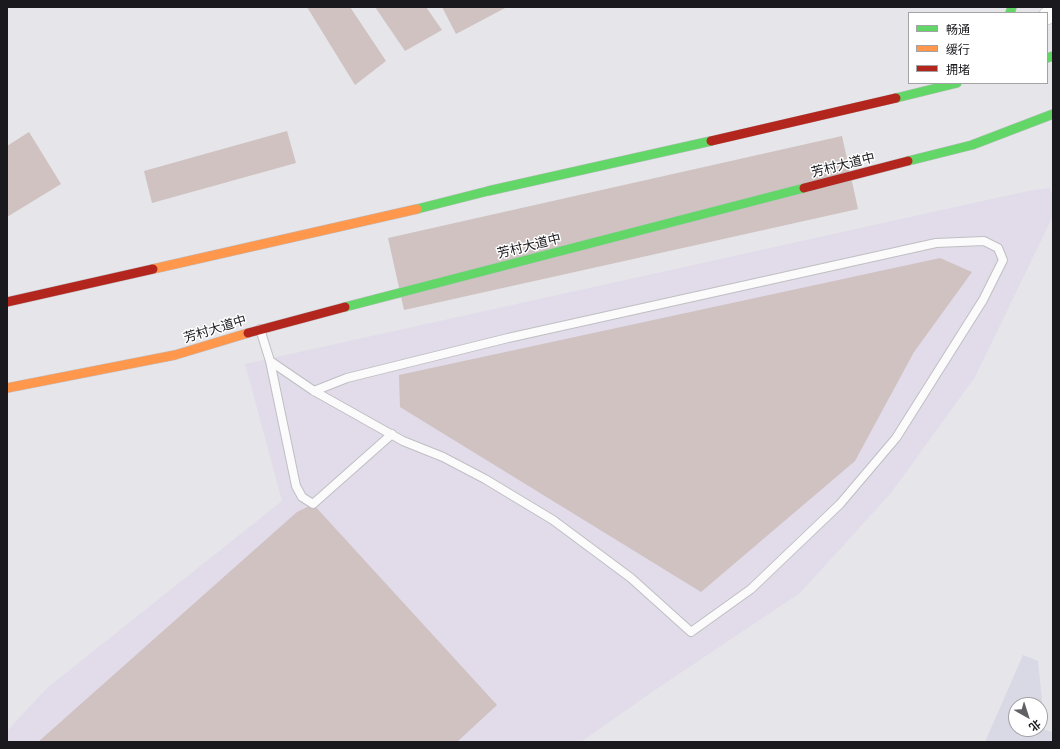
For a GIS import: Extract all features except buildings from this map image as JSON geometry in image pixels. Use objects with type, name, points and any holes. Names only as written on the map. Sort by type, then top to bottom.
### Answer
[{"type":"main road","points":[[7,302],[402,213],[488,191],[855,109],[953,84]]},
{"type":"main road","name":"芳村大道中","points":[[7,388],[175,355],[259,329],[972,145],[1053,114]]},
{"type":"lane","points":[[270,361],[314,391],[403,440],[444,457],[485,479],[553,520],[631,578],[691,632],[751,589],[840,504],[896,438],[983,300],[1003,260],[998,248],[984,240],[936,243],[508,338],[347,378],[314,391]]},
{"type":"lane","points":[[259,329],[270,361],[296,486],[302,497],[313,504],[392,434]]},
{"type":"shaded area","points":[[1050,188],[1053,196],[1053,216],[975,377],[891,493],[800,593],[649,694],[581,742],[7,742],[7,731],[47,688],[282,501],[245,364],[1028,191]]},
{"type":"shaded area","points":[[1023,655],[1038,661],[1042,697],[1008,697],[1008,737],[1048,737],[1048,731],[1053,732],[1053,742],[985,742]]},
{"type":"traffic: fast","points":[[1010,12],[1012,7]]},
{"type":"traffic: fast","points":[[1048,58],[1053,56]]},
{"type":"traffic: fast","points":[[896,98],[953,84]]},
{"type":"traffic: fast","points":[[908,161],[972,145],[1053,114]]},
{"type":"traffic: fast","points":[[417,209],[488,191],[711,141]]},
{"type":"traffic: fast","points":[[345,307],[804,188]]},
{"type":"traffic: slow","points":[[153,269],[417,209]]},
{"type":"traffic: slow","points":[[7,388],[175,355],[248,333]]},
{"type":"traffic: jam","points":[[711,141],[896,98]]},
{"type":"traffic: jam","points":[[804,188],[908,161]]},
{"type":"traffic: jam","points":[[7,302],[153,269]]},
{"type":"traffic: jam","points":[[248,333],[345,307]]}]
